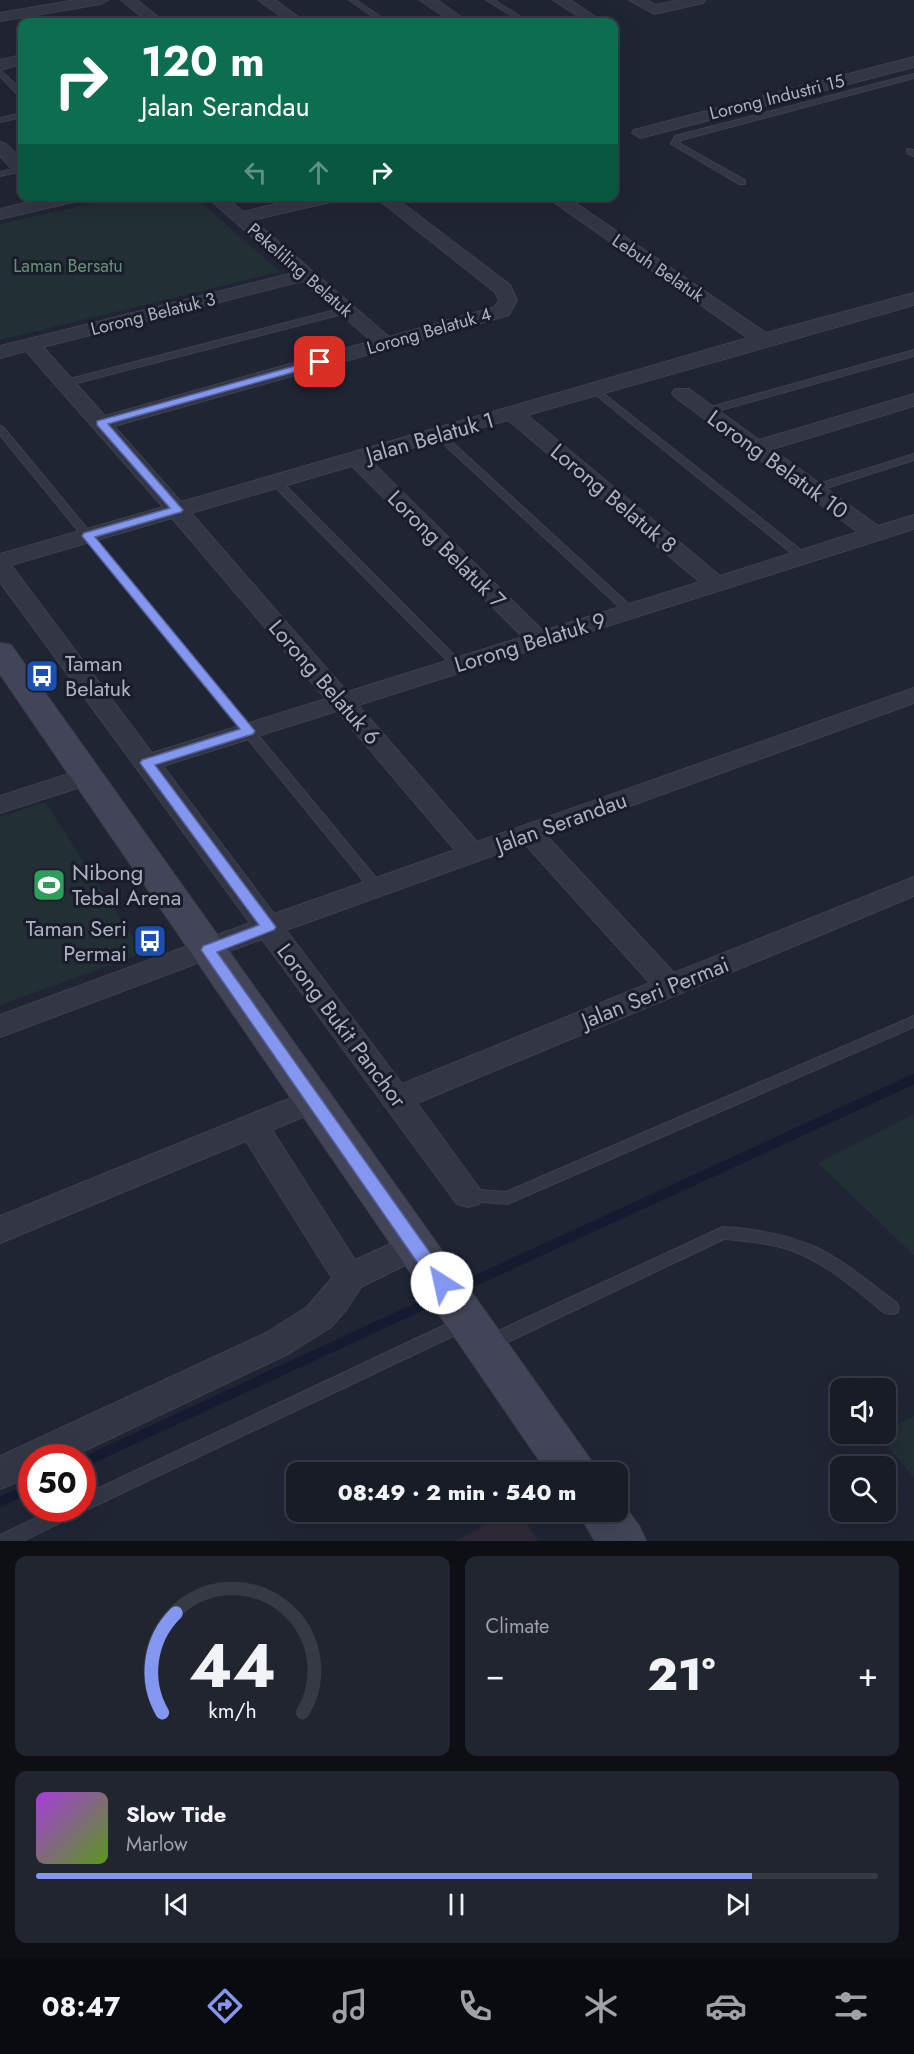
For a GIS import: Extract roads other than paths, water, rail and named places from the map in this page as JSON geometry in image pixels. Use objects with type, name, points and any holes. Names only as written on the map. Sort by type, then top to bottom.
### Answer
[{"type":"main road","points":[[0,652],[566,1462]]},
{"type":"main road","points":[[609,1522],[622,1541]]},
{"type":"street","points":[[0,5],[6,16],[101,0]]},
{"type":"street","points":[[128,0],[152,18]]},
{"type":"street","points":[[264,0],[291,18]]},
{"type":"street","points":[[426,0],[454,18]]},
{"type":"street","points":[[560,0],[589,18]]},
{"type":"street","points":[[636,0],[654,10],[698,0]]},
{"type":"street","points":[[0,65],[18,61]]},
{"type":"street","name":"Lorong Industri 15","points":[[640,133],[914,62]]},
{"type":"street","points":[[0,147],[18,165]]},
{"type":"street","points":[[0,200],[18,196]]},
{"type":"street","points":[[0,214],[46,201]]},
{"type":"street","name":"Pekeliling Belatuk","points":[[220,201],[385,344]]},
{"type":"street","points":[[240,218],[312,201]]},
{"type":"street","name":"Lorong Belatuk 4","points":[[101,423],[502,311],[508,300],[503,289],[389,201]]},
{"type":"street","name":"Lebuh Belatuk","points":[[560,201],[763,340]]},
{"type":"street","name":"Lorong Belatuk 3","points":[[0,352],[306,275]]},
{"type":"street","name":"Jalan Belatuk 1","points":[[0,561],[763,340],[914,299]]},
{"type":"street","name":"Lorong Belatuk 6","points":[[31,345],[177,510],[472,854]]},
{"type":"street","name":"Lorong Belatuk 10","points":[[682,393],[874,534]]},
{"type":"street","points":[[756,447],[914,400]]},
{"type":"street","name":"Lorong Belatuk 8","points":[[512,413],[716,584]]},
{"type":"street","name":"Lorong Belatuk 7","points":[[356,458],[539,640]]},
{"type":"street","name":"Lorong Belatuk 9","points":[[147,763],[914,522]]},
{"type":"street","name":"Lorong Bukit Panchor","points":[[0,566],[468,1195]]},
{"type":"street","name":"Jalan Serandau","points":[[0,1026],[268,927],[914,695]]},
{"type":"street","points":[[0,805],[87,776]]},
{"type":"street","points":[[530,833],[669,987]]},
{"type":"street","name":"Jalan Seri Permai","points":[[397,1099],[914,886]]},
{"type":"street","points":[[0,1230],[313,1100]]},
{"type":"street","points":[[253,1126],[349,1278]]},
{"type":"street","points":[[62,1444],[314,1324],[338,1300],[349,1278],[415,1246]]},
{"type":"street","points":[[0,1473],[18,1465]]},
{"type":"lane","points":[[352,0],[379,18]]},
{"type":"lane","points":[[489,0],[519,18]]},
{"type":"lane","points":[[0,72],[18,90]]},
{"type":"lane","points":[[742,183],[675,144],[678,138],[914,76]]},
{"type":"lane","points":[[0,120],[18,116]]},
{"type":"lane","points":[[0,174],[18,170]]},
{"type":"lane","points":[[65,383],[347,310]]},
{"type":"lane","points":[[707,411],[914,353]]},
{"type":"lane","points":[[594,389],[803,557]]},
{"type":"lane","points":[[0,429],[378,888]]},
{"type":"lane","points":[[438,434],[630,611]]},
{"type":"lane","points":[[813,489],[914,457]]},
{"type":"lane","points":[[275,481],[458,665]]},
{"type":"lane","points":[[468,1195],[507,1198],[914,1021]]},
{"type":"lane","points":[[96,1498],[476,1333],[723,1233],[751,1235],[785,1243],[821,1257],[891,1308]]},
{"type":"lane","points":[[5,1541],[45,1522]]},
{"type":"waterway","points":[[457,1289],[914,1079]]},
{"type":"waterway","points":[[96,1457],[438,1298]]},
{"type":"waterway","points":[[0,1502],[18,1494]]},
{"type":"place","name":"Taman Belatuk","points":[[42,676]]},
{"type":"place","name":"Nibong Tebal Arena","points":[[49,885]]},
{"type":"place","name":"Taman Seri Permai","points":[[150,941]]},
{"type":"park label","name":"Laman Bersatu","points":[[68,266]]}]
